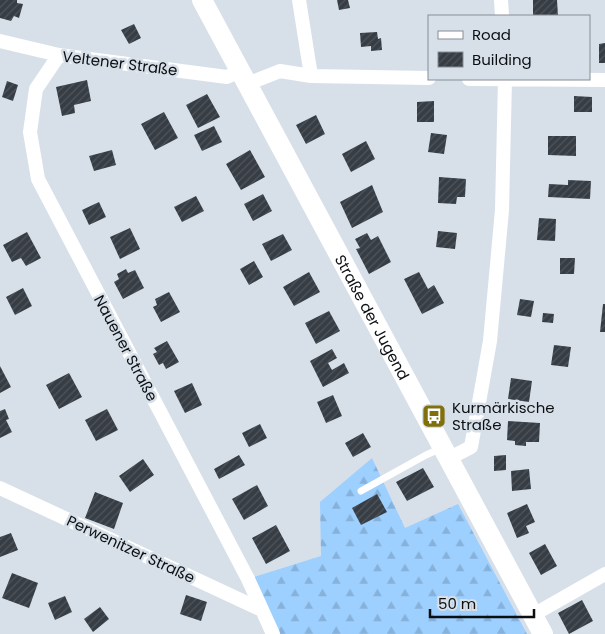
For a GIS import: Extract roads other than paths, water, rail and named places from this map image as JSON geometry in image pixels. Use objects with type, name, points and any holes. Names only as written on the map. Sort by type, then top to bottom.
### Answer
[{"type":"street","name":"Straße der Jugend","points":[[202,0],[543,634]]},
{"type":"street","points":[[299,0],[311,76]]},
{"type":"street","points":[[502,0],[502,15]]},
{"type":"street","name":"Veltener Straße","points":[[0,41],[59,56],[227,77],[244,77],[280,71],[311,76],[428,78]]},
{"type":"street","name":"Nauener Straße","points":[[59,56],[36,89],[30,132],[38,179],[248,580],[273,634]]},
{"type":"street","points":[[446,453],[471,447],[490,341],[502,210],[505,80]]},
{"type":"street","points":[[590,80],[605,80]]},
{"type":"street","name":"Perwenitzer Straße","points":[[0,488],[262,610]]},
{"type":"street","points":[[533,615],[605,574]]},
{"type":"lane","points":[[362,491],[426,455],[446,453]]},
{"type":"place","name":"Kurmärkische Straße","points":[[434,416]]}]
